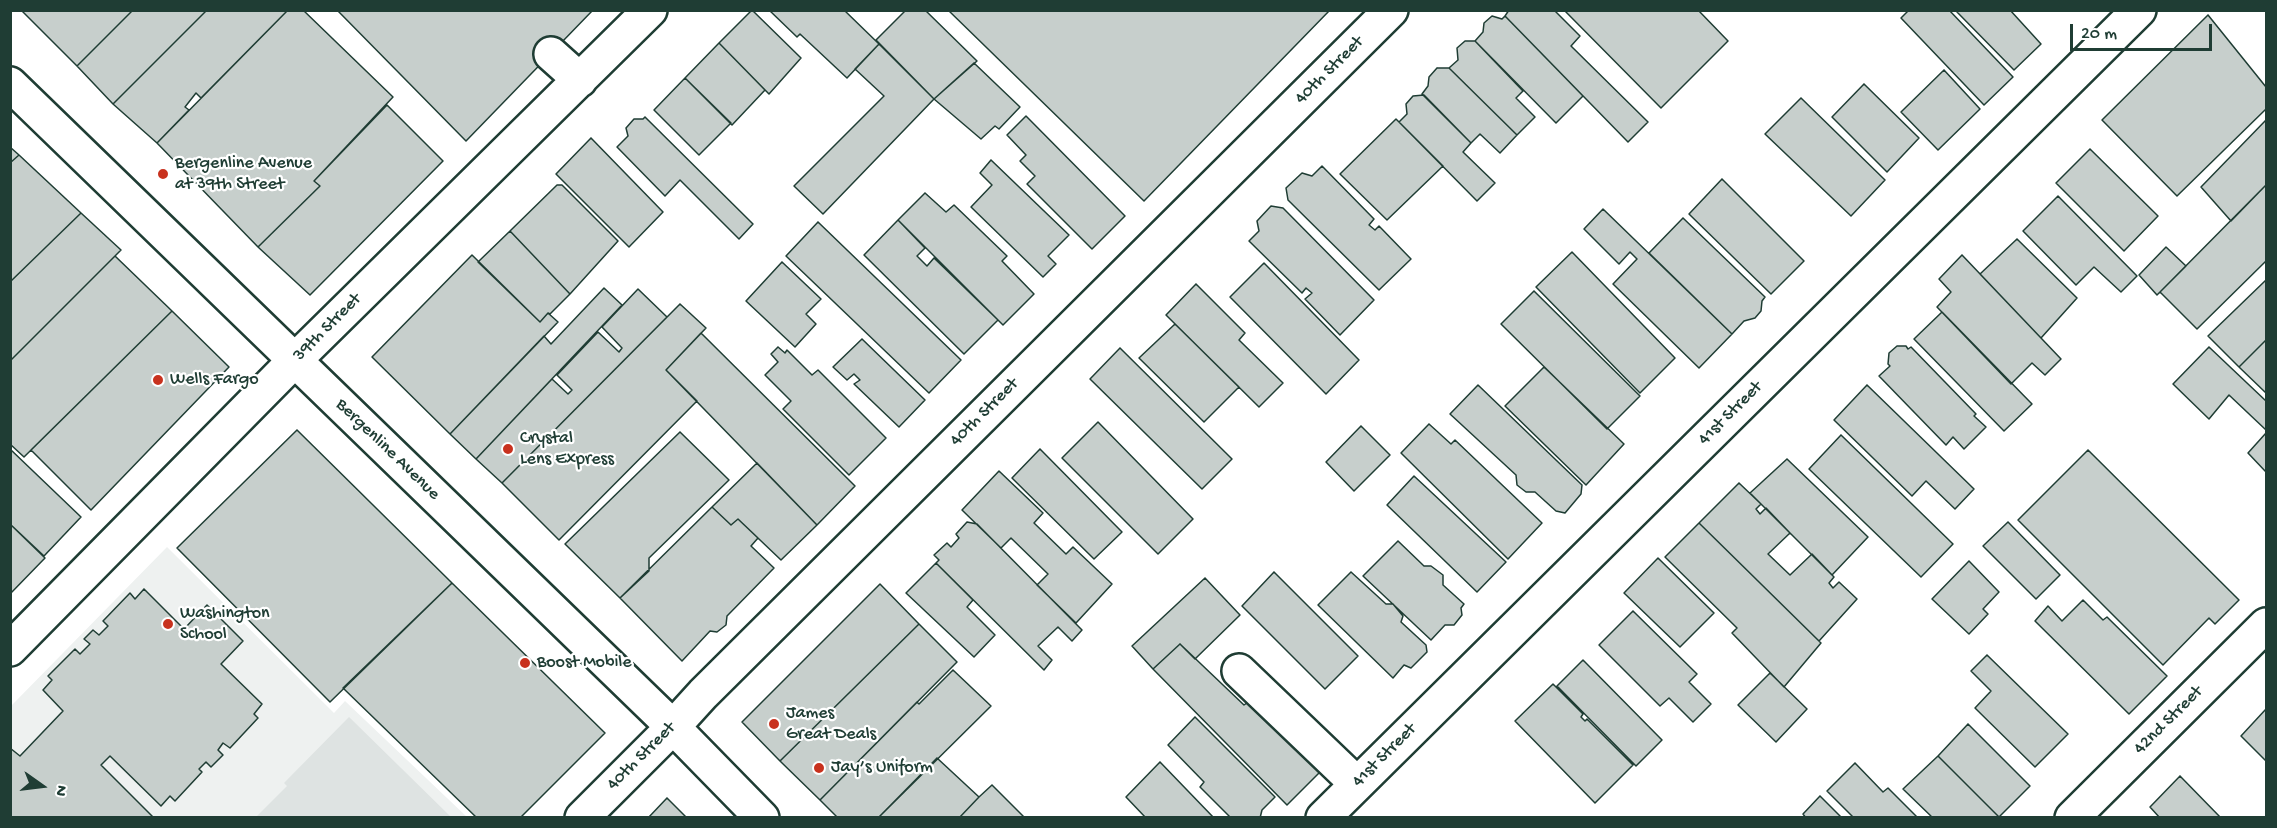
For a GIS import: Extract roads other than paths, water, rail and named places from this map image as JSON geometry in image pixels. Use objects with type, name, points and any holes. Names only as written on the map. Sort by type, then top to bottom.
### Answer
[{"type":"street","name":"39th Street","points":[[10,648],[294,361],[650,10]]},
{"type":"street","name":"40th Street","points":[[582,818],[720,677],[1391,10]]},
{"type":"street","name":"41st Street","points":[[1323,818],[2139,10]]},
{"type":"street","points":[[543,61],[571,88]]},
{"type":"street","name":"Bergenline Avenue","points":[[10,84],[673,727],[762,818]]},
{"type":"street","name":"42nd Street","points":[[2072,818],[2266,625]]},
{"type":"street","points":[[1239,671],[1357,784]]},
{"type":"place","name":"Bergenline Avenue at 39th Street","points":[[163,174]]},
{"type":"place","name":"Wells Fargo","points":[[158,380]]},
{"type":"place","name":"Crystal Lens Express","points":[[508,449]]},
{"type":"place","name":"Washington School","points":[[168,624]]},
{"type":"place","name":"Boost Mobile","points":[[525,663]]},
{"type":"place","name":"James Great Deals","points":[[774,724]]},
{"type":"place","name":"Jay’s Uniform","points":[[819,768]]}]
